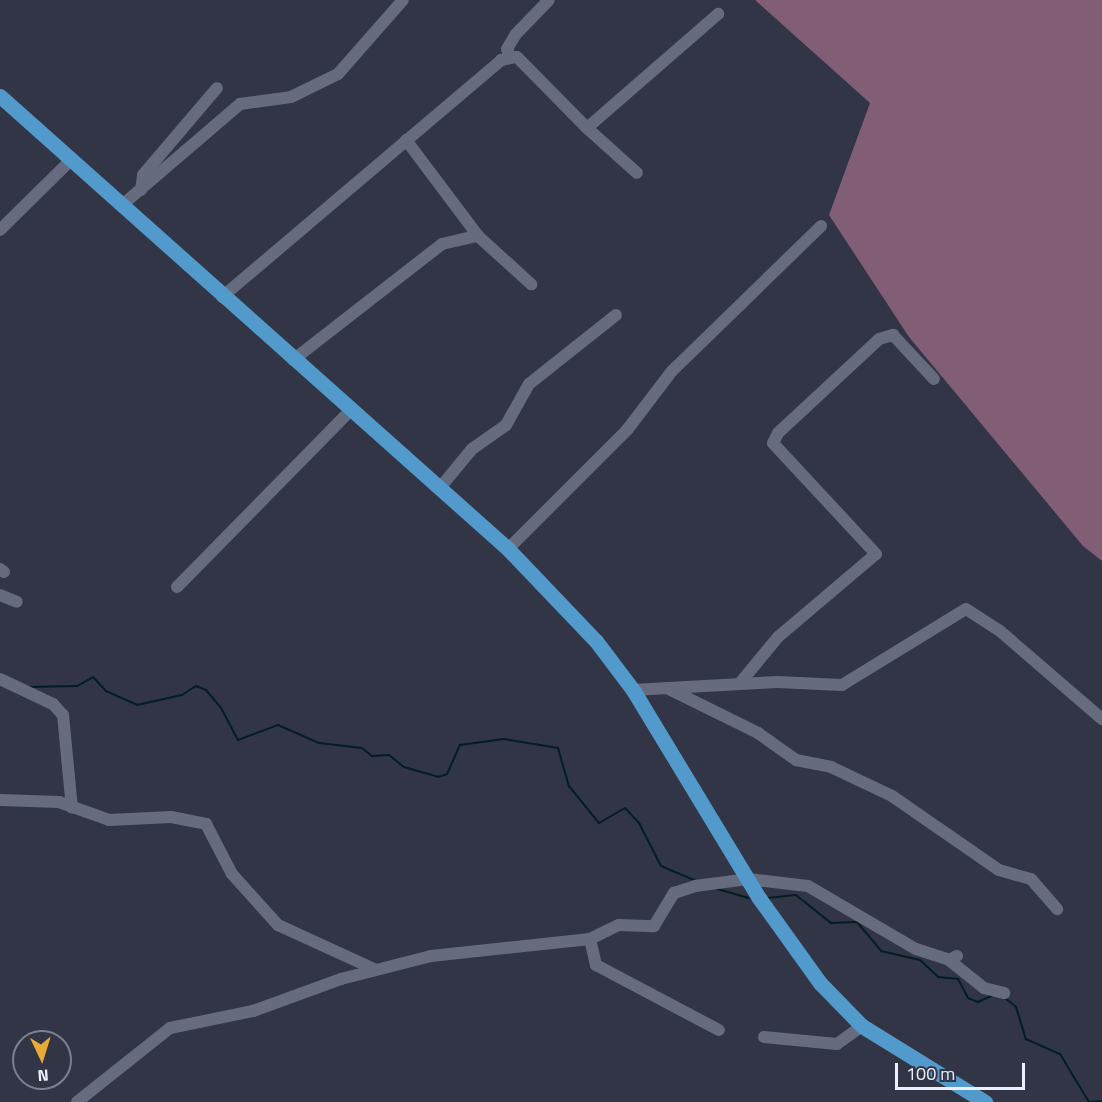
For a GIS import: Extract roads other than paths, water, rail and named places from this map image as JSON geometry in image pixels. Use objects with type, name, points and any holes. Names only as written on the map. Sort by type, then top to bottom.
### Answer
[{"type":"main road","points":[[0,96],[222,297],[508,549],[596,641],[633,690],[748,879],[820,983],[862,1026],[985,1102]]},
{"type":"street","points":[[121,206],[240,104],[291,97],[338,74],[403,0]]},
{"type":"street","points":[[510,58],[507,49],[516,34],[549,0]]},
{"type":"street","points":[[587,128],[718,14]]},
{"type":"street","points":[[222,297],[406,140],[510,58],[517,57],[587,128],[638,173]]},
{"type":"street","points":[[141,190],[143,175],[217,88]]},
{"type":"street","points":[[406,140],[478,236],[531,284]]},
{"type":"street","points":[[0,230],[71,160]]},
{"type":"street","points":[[508,549],[627,430],[672,370],[821,226]]},
{"type":"street","points":[[293,360],[442,244],[478,236]]},
{"type":"street","points":[[439,489],[472,449],[506,425],[529,384],[616,315]]},
{"type":"street","points":[[740,683],[778,637],[876,554],[773,443],[778,433],[879,339],[893,335],[934,379]]},
{"type":"street","points":[[177,587],[350,411]]},
{"type":"street","points":[[0,595],[17,602]]},
{"type":"street","points":[[633,690],[740,683],[842,685],[966,609],[1000,631],[1101,717]]},
{"type":"street","points":[[0,679],[53,704],[63,715],[72,808]]},
{"type":"street","points":[[666,688],[758,732],[796,760],[831,767],[892,796],[999,870],[1031,879],[1057,909]]},
{"type":"street","points":[[0,800],[35,798],[109,820],[171,817],[206,824],[232,874],[278,925],[374,969]]},
{"type":"street","points":[[77,1102],[170,1028],[252,1011],[374,969],[431,956],[590,939],[619,925],[659,924],[674,893],[748,879],[808,886],[916,949],[953,958],[984,988],[1004,993]]},
{"type":"street","points":[[590,939],[596,965],[719,1030]]},
{"type":"street","points":[[764,1037],[837,1044],[862,1026]]},
{"type":"waterway","points":[[28,687],[77,686],[93,677],[106,691],[137,705],[182,695],[196,686],[206,690],[221,708],[238,740],[278,725],[319,743],[362,748],[372,756],[389,755],[404,767],[438,777],[447,774],[460,745],[504,739],[558,748],[569,786],[599,823],[625,808],[639,823],[661,866],[696,881]]},
{"type":"waterway","points":[[714,888],[749,898]]},
{"type":"waterway","points":[[767,898],[796,895],[831,923],[857,922],[881,951],[920,960],[938,977],[958,979],[968,998],[978,1002],[993,995]]},
{"type":"waterway","points":[[1005,998],[1016,1007],[1026,1039],[1060,1054],[1089,1102]]},
{"type":"waterway","points":[[1090,1102],[1102,1101]]}]
